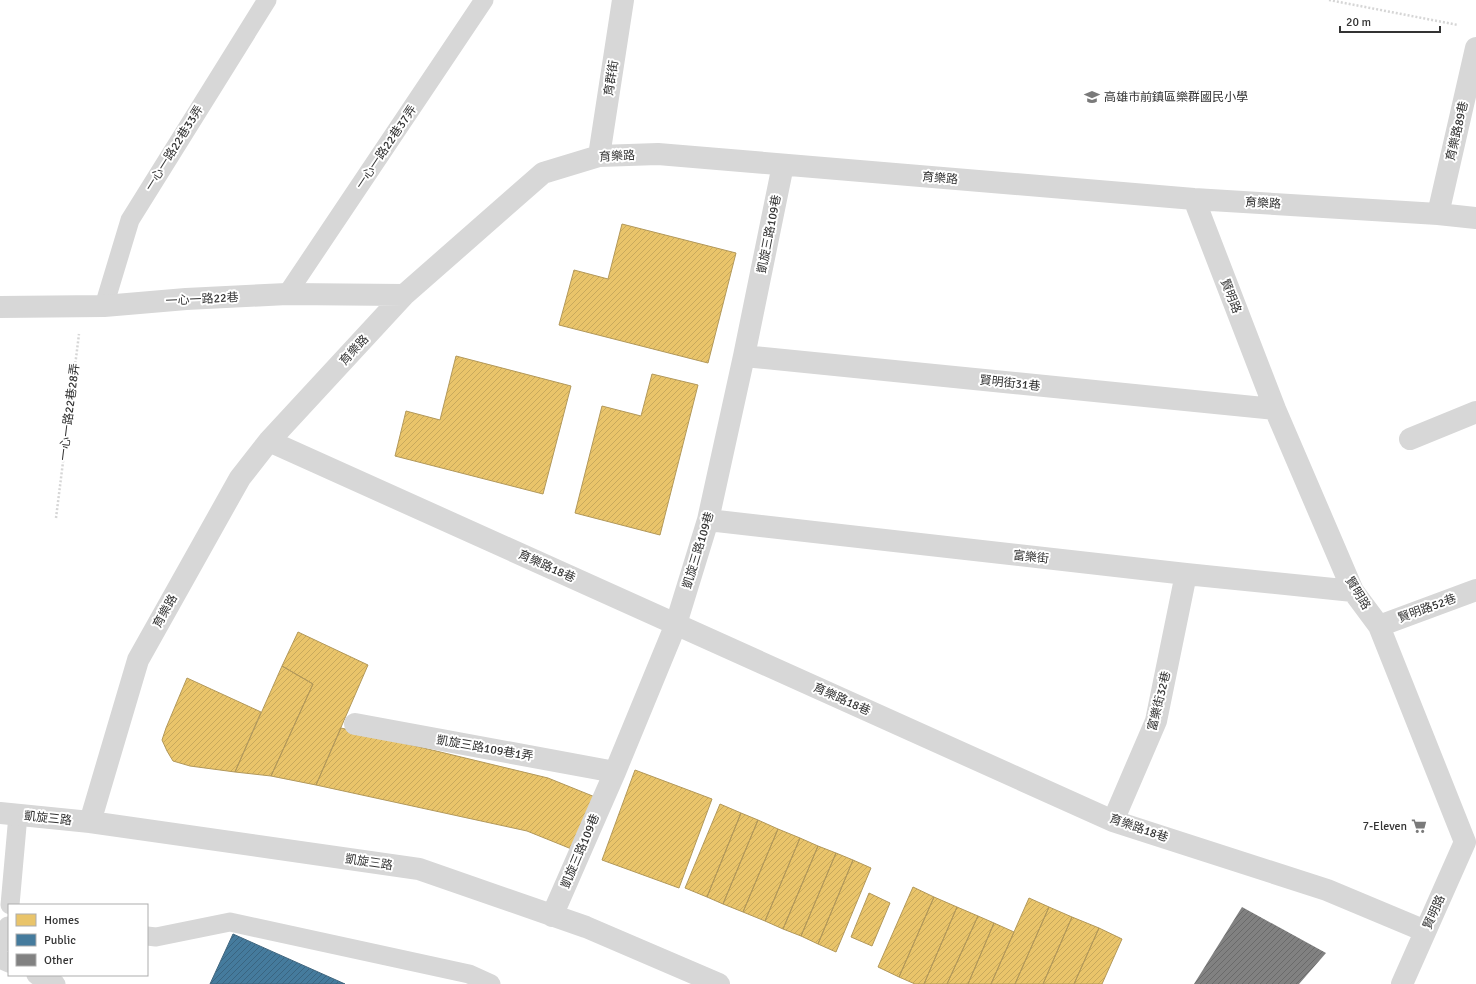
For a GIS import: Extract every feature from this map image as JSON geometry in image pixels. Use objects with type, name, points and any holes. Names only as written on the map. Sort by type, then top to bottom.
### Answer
[{"type":"street","name":"育群街","points":[[599,156],[623,0]]},
{"type":"street","name":"育樂路89巷","points":[[1438,214],[1476,48]]},
{"type":"street","name":"育樂路","points":[[90,822],[138,660],[240,478],[269,441],[404,295],[543,173],[599,156],[658,154],[1194,199],[1438,214],[1476,218]]},
{"type":"street","name":"凱旋三路109巷","points":[[552,916],[615,772],[676,624],[708,520],[744,356],[783,165]]},
{"type":"street","name":"賢明路","points":[[1194,199],[1275,409],[1353,591],[1378,626],[1471,843],[1425,931],[1402,984]]},
{"type":"street","name":"一心一路22巷","points":[[0,307],[94,306],[186,299],[287,294],[404,295]]},
{"type":"street","name":"賢明街31巷","points":[[744,356],[1275,409]]},
{"type":"street","points":[[1410,439],[1476,412]]},
{"type":"street","name":"育樂路18巷","points":[[269,441],[1113,821],[1327,890],[1425,931]]},
{"type":"street","name":"富樂街","points":[[708,520],[1186,574],[1353,591]]},
{"type":"street","name":"富樂街32巷","points":[[1113,821],[1156,722],[1186,574]]},
{"type":"street","name":"賢明路52巷","points":[[1378,626],[1476,590]]},
{"type":"street","name":"凱旋三路109巷1弄","points":[[355,724],[615,772]]},
{"type":"street","name":"凱旋三路","points":[[9,814],[90,822],[419,869],[586,927],[719,984]]},
{"type":"lane","name":"一心一路22巷33弄","points":[[94,306],[130,220],[267,0]]},
{"type":"lane","name":"一心一路22巷37弄","points":[[287,294],[484,0]]},
{"type":"lane","points":[[9,814],[10,904]]},
{"type":"lane","points":[[148,936],[156,937],[230,922],[469,974],[492,984]]},
{"type":"lane","points":[[0,946],[8,925]]},
{"type":"lane","points":[[38,976],[56,984]]},
{"type":"path","points":[[1329,0],[1460,26]]},
{"type":"path","name":"一心一路22巷28弄","points":[[56,518],[94,306]]},
{"type":"building: Homes","points":[[622,224],[736,253],[708,363],[559,325],[574,270],[608,279]]},
{"type":"building: Homes","points":[[456,356],[571,386],[543,494],[395,456],[406,411],[440,420]]},
{"type":"building: Homes","points":[[652,374],[698,385],[660,535],[575,513],[602,406],[641,416]]},
{"type":"building: Homes","points":[[298,632],[368,665],[316,785],[271,776],[313,684],[282,666]]},
{"type":"building: Homes","points":[[282,666],[313,684],[271,776],[235,772]]},
{"type":"building: Homes","points":[[187,678],[261,712],[235,772],[190,766],[173,761],[167,751],[162,740]]},
{"type":"building: Homes","points":[[341,728],[548,778],[600,799],[579,852],[527,831],[316,785]]},
{"type":"building: Homes","points":[[635,770],[712,799],[679,888],[602,860]]},
{"type":"building: Homes","points":[[720,804],[741,813],[707,897],[685,888]]},
{"type":"building: Homes","points":[[741,813],[758,820],[723,904],[707,897]]},
{"type":"building: Homes","points":[[758,820],[778,829],[743,912],[723,904]]},
{"type":"building: Homes","points":[[778,829],[800,838],[765,921],[743,912]]},
{"type":"building: Homes","points":[[800,838],[818,846],[783,929],[765,921]]},
{"type":"building: Homes","points":[[818,846],[836,853],[801,936],[783,929]]},
{"type":"building: Homes","points":[[836,853],[853,860],[818,944],[801,936]]},
{"type":"building: Homes","points":[[853,860],[871,868],[836,952],[818,944]]},
{"type":"building: Homes","points":[[913,887],[934,897],[899,977],[878,967]]},
{"type":"building: Homes","points":[[869,893],[890,903],[872,946],[851,937]]},
{"type":"building: Homes","points":[[934,897],[957,907],[924,984],[915,984],[899,977]]},
{"type":"building: Homes","points":[[1029,898],[1049,907],[1015,984],[991,984]]},
{"type":"building: Homes","points":[[957,907],[978,916],[947,984],[924,984]]},
{"type":"building: Homes","points":[[1049,907],[1072,917],[1043,984],[1015,984]]},
{"type":"building: Homes","points":[[978,916],[994,923],[968,984],[947,984]]},
{"type":"building: Homes","points":[[1072,917],[1099,928],[1074,984],[1043,984]]},
{"type":"building: Homes","points":[[994,923],[1014,932],[991,984],[968,984]]},
{"type":"building: Homes","points":[[1099,928],[1122,939],[1102,984],[1074,984]]},
{"type":"building: Public","points":[[233,934],[345,984],[210,984]]},
{"type":"building: Other","points":[[1242,907],[1326,953],[1299,984],[1194,984]]},
{"type":"place","name":"高雄市前鎮區樂群國民小學","points":[[1092,97]]},
{"type":"place","name":"7-Eleven","points":[[1419,826]]}]
